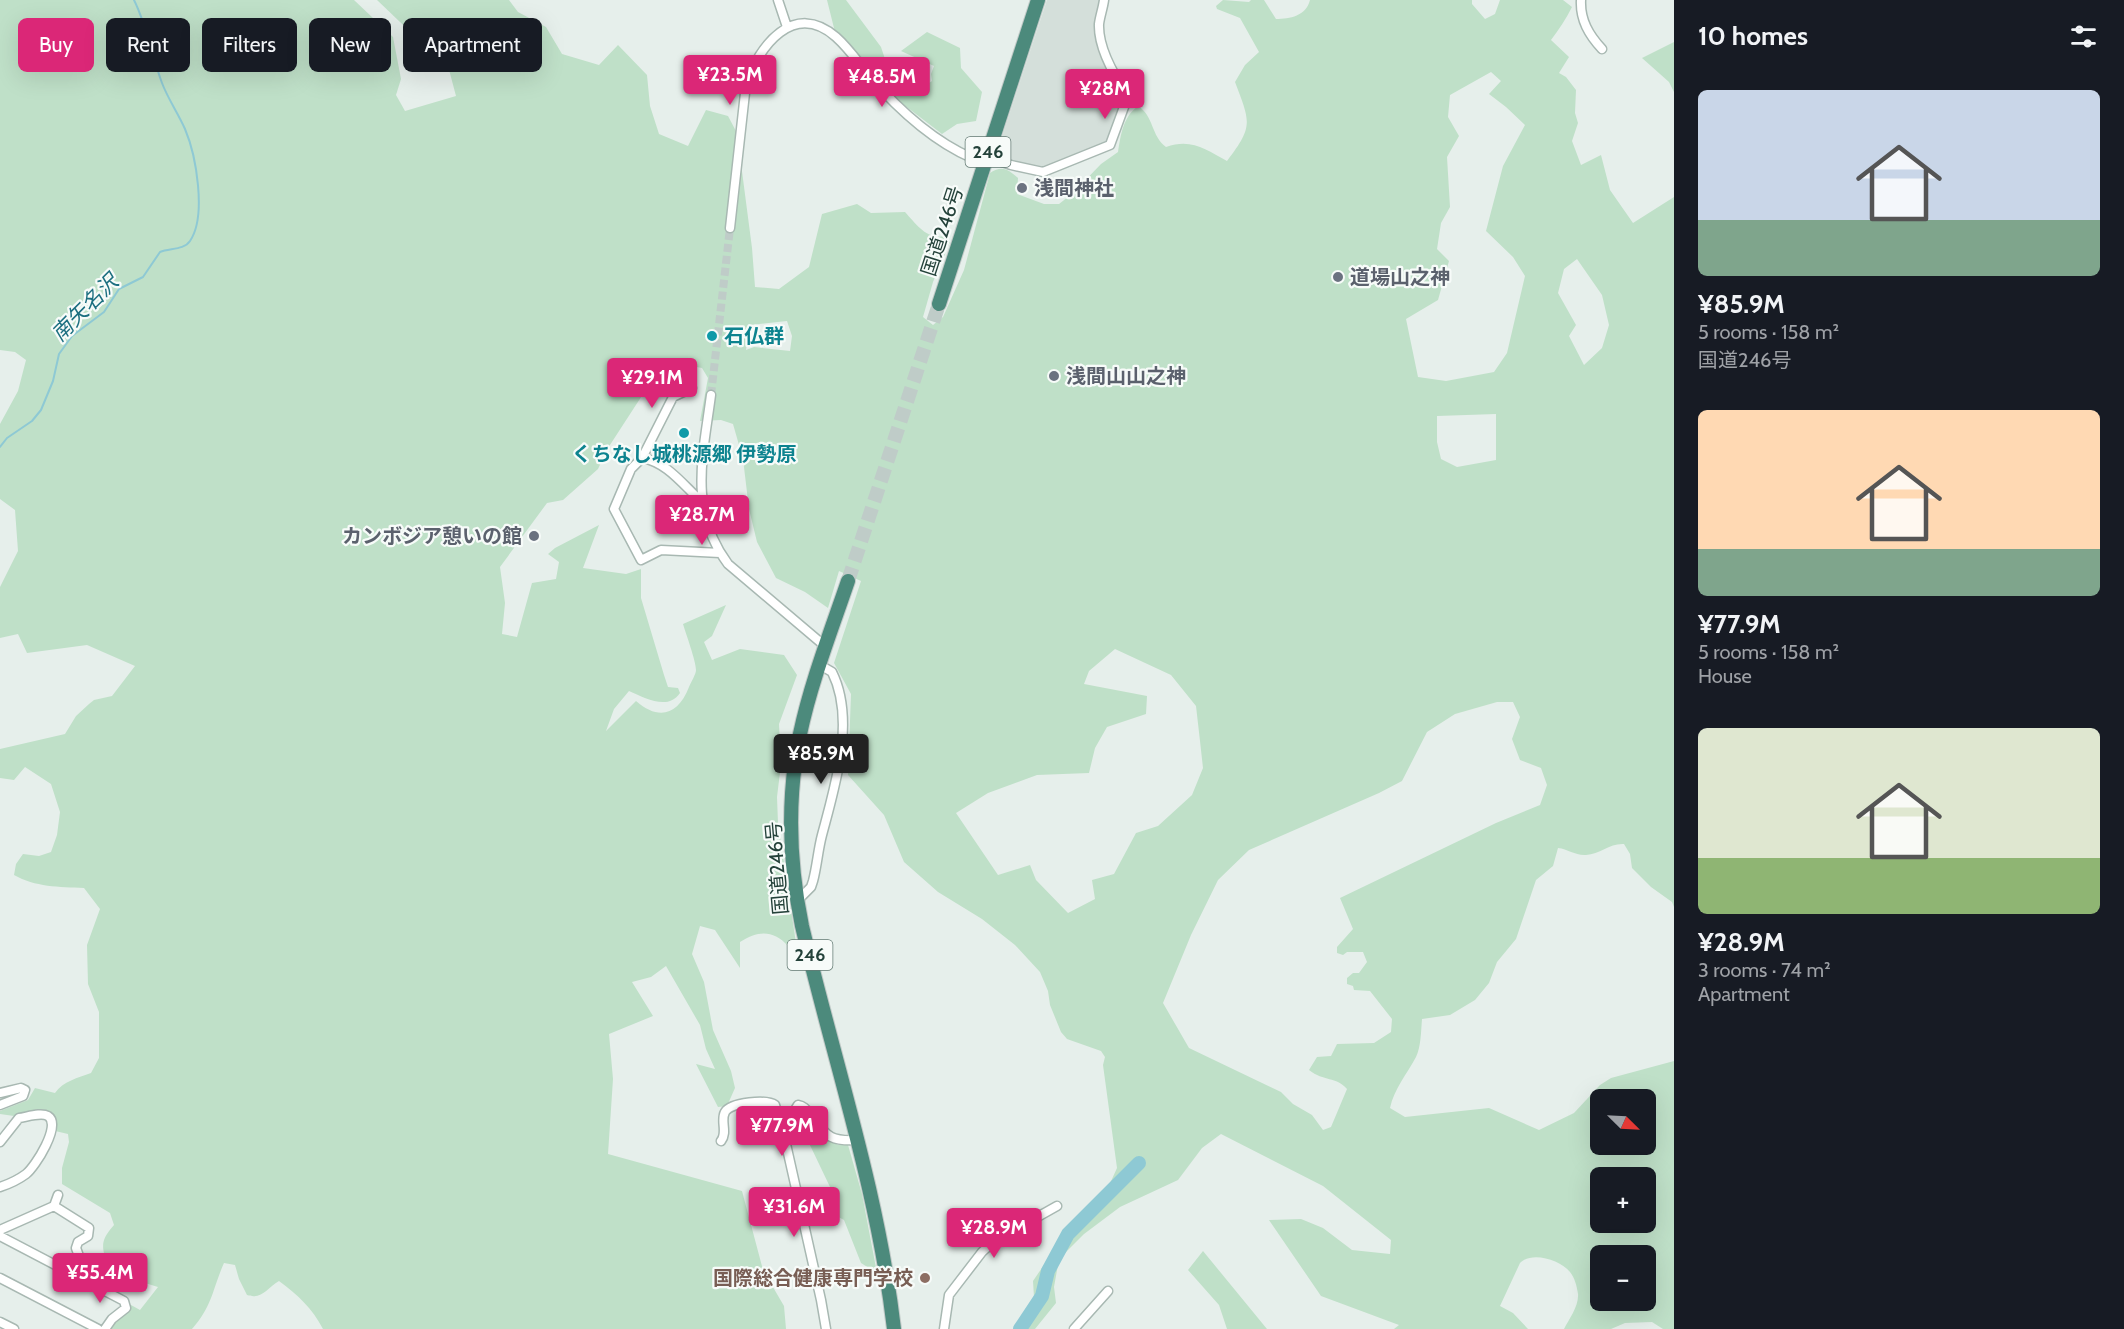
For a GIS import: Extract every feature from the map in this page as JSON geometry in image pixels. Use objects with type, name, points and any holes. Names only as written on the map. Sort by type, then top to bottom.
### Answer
[{"type":"highway","name":"国道246号","points":[[939,304],[1038,0]]},
{"type":"highway","name":"国道246号","points":[[848,581],[800,735],[791,802],[792,850],[797,901],[859,1140],[881,1240],[894,1329]]},
{"type":"street","points":[[778,0],[787,27]]},
{"type":"street","points":[[730,228],[746,84],[765,48],[787,27],[804,22],[836,37],[880,89],[955,151],[1043,172],[1110,145],[1128,96],[1112,74],[1104,49],[1099,26],[1104,0]]},
{"type":"street","points":[[1581,0],[1586,26],[1602,50]]},
{"type":"street","points":[[692,387],[673,398],[642,458],[631,469],[614,509],[641,560],[661,550],[720,553]]},
{"type":"street","points":[[711,395],[702,467],[701,501],[709,531],[720,553],[739,574],[826,647]]},
{"type":"street","points":[[642,458],[665,467],[701,501]]},
{"type":"street","points":[[797,901],[811,887],[813,881],[841,751],[842,710],[838,691],[832,672],[820,665]]},
{"type":"street","points":[[0,1093],[21,1088],[25,1090],[23,1096],[0,1105]]},
{"type":"street","points":[[722,1141],[725,1134],[726,1110],[733,1106],[765,1101],[775,1105],[822,1300],[826,1329]]},
{"type":"street","points":[[786,1144],[793,1113],[798,1105],[804,1107],[824,1132],[835,1140],[859,1140]]},
{"type":"street","points":[[0,1142],[19,1118],[41,1114],[48,1116],[51,1120],[52,1125],[45,1148],[38,1162],[27,1173],[0,1187]]},
{"type":"street","points":[[0,1230],[54,1206],[58,1196]]},
{"type":"street","points":[[54,1206],[89,1227],[88,1236],[78,1242],[76,1248],[86,1275],[84,1280]]},
{"type":"street","points":[[944,1329],[949,1295],[982,1252],[993,1242],[1057,1206]]},
{"type":"street","points":[[0,1236],[124,1301],[126,1308],[112,1319],[105,1329]]},
{"type":"street","points":[[0,1278],[98,1329]]},
{"type":"street","points":[[1074,1329],[1108,1291]]},
{"type":"street","points":[[0,1322],[14,1329]]},
{"type":"shaded area","points":[[1047,0],[1102,0],[1097,26],[1124,98],[1108,142],[1043,169],[1010,163],[996,155]]},
{"type":"green space","points":[[0,0],[354,0],[373,18],[309,18],[309,72],[391,72],[391,35],[401,79],[396,95],[405,111],[456,96],[450,72],[542,72],[542,25],[546,27],[562,54],[599,65],[618,45],[647,75],[650,106],[659,134],[688,146],[706,110],[728,116],[737,133],[755,287],[779,289],[809,267],[822,214],[857,204],[871,213],[905,212],[927,233],[932,236],[944,236],[950,242],[933,282],[923,317],[933,325],[943,317],[964,270],[990,173],[998,169],[1005,169],[1018,178],[1017,194],[1044,204],[1059,204],[1101,164],[1118,152],[1126,121],[1138,106],[1147,115],[1166,147],[1184,144],[1198,146],[1227,161],[1242,140],[1247,123],[1244,106],[1235,82],[1245,65],[1259,52],[1240,18],[1217,9],[1216,6],[1223,0],[1249,2],[1264,0],[1276,19],[1301,13],[1310,0],[1472,0],[1472,4],[1485,19],[1495,14],[1500,0],[1563,0],[1572,7],[1551,40],[1569,57],[1559,73],[1566,77],[1576,90],[1575,113],[1578,123],[1572,141],[1581,165],[1601,155],[1610,190],[1633,223],[1674,197],[1674,907],[1672,902],[1651,887],[1632,868],[1630,854],[1624,844],[1614,845],[1586,855],[1558,848],[1553,866],[1536,880],[1516,939],[1497,962],[1489,983],[1475,1000],[1450,1015],[1422,1019],[1418,1053],[1398,1088],[1390,1108],[1405,1117],[1489,1108],[1539,1130],[1574,1113],[1590,1096],[1590,1155],[1656,1155],[1656,1089],[1596,1089],[1611,1078],[1674,1061],[1674,1329],[1663,1329],[1652,1322],[1625,1323],[1611,1329],[1564,1329],[1577,1303],[1576,1283],[1572,1274],[1560,1264],[1538,1257],[1525,1259],[1520,1263],[1500,1306],[1513,1313],[1528,1329],[1394,1329],[1399,1325],[1321,1296],[1269,1220],[1301,1219],[1323,1228],[1352,1250],[1390,1254],[1391,1240],[1323,1186],[1221,1134],[1202,1148],[1178,1180],[1120,1207],[1084,1234],[1059,1259],[1054,1287],[1056,1303],[1035,1329],[1017,1329],[1034,1297],[1033,1281],[1050,1256],[1107,1190],[1117,1168],[1103,1065],[1105,1057],[1101,1051],[1067,1039],[1061,1032],[1040,972],[1015,945],[982,919],[938,892],[904,862],[884,815],[848,775],[851,694],[834,663],[861,581],[839,571],[828,608],[805,592],[776,578],[757,542],[749,509],[743,459],[733,424],[721,420],[700,421],[708,378],[702,368],[686,365],[645,391],[608,448],[598,469],[563,500],[547,503],[500,567],[505,603],[502,634],[517,637],[532,583],[556,579],[559,562],[548,554],[599,525],[583,568],[626,574],[641,569],[641,598],[664,675],[668,687],[678,688],[680,693],[675,698],[663,702],[629,691],[614,709],[606,731],[636,701],[660,713],[667,712],[679,704],[696,670],[683,624],[726,605],[712,636],[704,642],[712,660],[740,649],[784,655],[797,675],[779,724],[781,764],[777,797],[778,823],[796,943],[788,946],[777,937],[765,933],[746,938],[740,942],[740,968],[715,930],[700,926],[692,954],[704,982],[713,1030],[731,1071],[735,1088],[727,1106],[718,1107],[696,1064],[715,1069],[706,1049],[700,1025],[666,966],[651,977],[632,982],[653,1016],[609,1034],[613,1079],[608,1154],[742,1191],[763,1270],[784,1306],[786,1329],[323,1329],[304,1302],[279,1281],[261,1295],[247,1295],[235,1265],[224,1263],[208,1305],[192,1329],[109,1329],[131,1305],[140,1310],[158,1287],[132,1279],[108,1267],[103,1245],[114,1225],[110,1213],[62,1184],[62,1168],[69,1142],[68,1134],[51,1130],[48,1117],[0,1114],[0,1111],[28,1100],[35,1088],[55,1093],[66,1083],[91,1073],[99,1058],[99,1012],[88,984],[87,945],[100,909],[84,888],[39,884],[14,875],[16,864],[23,854],[39,856],[51,852],[57,835],[60,812],[51,784],[25,767],[14,780],[0,778],[0,749],[65,734],[76,716],[89,704],[94,700],[112,696],[135,666],[87,645],[27,653],[18,634],[0,638],[0,587],[18,551],[15,510],[0,499],[0,424],[18,391],[26,360],[15,352],[0,350]],"holes":[[[1491,72],[1501,81],[1489,94],[1525,125],[1503,166],[1486,231],[1513,257],[1525,276],[1507,353],[1494,372],[1446,381],[1418,377],[1406,319],[1438,300],[1449,261],[1437,249],[1441,223],[1450,207],[1447,157],[1459,136],[1448,117],[1450,95]],[[1577,259],[1602,295],[1609,325],[1602,348],[1584,365],[1569,336],[1576,325],[1558,293],[1564,269]],[[787,321],[792,336],[790,351],[754,347],[746,350],[749,325]],[[1496,414],[1496,460],[1457,467],[1441,459],[1437,442],[1437,416]],[[1115,649],[1171,675],[1196,706],[1203,768],[1192,795],[1158,826],[1136,833],[1114,874],[1092,880],[1095,899],[1068,913],[1036,880],[1030,865],[998,875],[956,813],[988,793],[1037,775],[1089,773],[1095,748],[1107,727],[1146,714],[1147,696],[1084,684],[1089,671]],[[1497,702],[1513,702],[1520,717],[1512,739],[1520,760],[1541,768],[1547,785],[1540,805],[1496,823],[1340,898],[1353,929],[1337,947],[1337,953],[1343,955],[1347,952],[1363,952],[1367,962],[1359,973],[1353,973],[1347,978],[1347,984],[1353,986],[1354,990],[1370,991],[1392,1019],[1391,1032],[1374,1043],[1337,1044],[1331,1056],[1317,1057],[1309,1070],[1314,1074],[1339,1082],[1347,1089],[1331,1127],[1323,1130],[1312,1115],[1293,1104],[1281,1092],[1189,1048],[1163,1003],[1191,935],[1218,880],[1249,850],[1402,781],[1427,732],[1455,714]]]},
{"type":"green space","points":[[377,0],[509,0],[518,12],[529,18],[403,18],[403,25]]},
{"type":"green space","points":[[827,0],[846,0],[881,47],[885,59],[917,91],[932,81],[931,74],[934,66],[901,51],[927,32],[960,48],[961,68],[982,92],[976,121],[957,124],[942,134],[895,98],[835,32]]},
{"type":"green space","points":[[1674,42],[1674,92],[1669,82],[1642,58]]},
{"type":"green space","points":[[822,1135],[838,1145],[848,1145],[862,1194],[877,1273],[861,1263],[844,1220],[829,1212],[830,1187],[809,1143]]},
{"type":"green space","points":[[1203,1251],[1267,1329],[1227,1329],[1219,1305],[1188,1270]]},
{"type":"waterway","name":"南矢名沢","points":[[0,447],[7,438],[32,421],[41,410],[53,381],[59,354],[72,336],[104,312],[119,289],[143,277],[160,252],[184,246],[190,241],[195,230],[199,201],[193,154],[185,129],[162,83],[134,0]]},
{"type":"waterway","points":[[1020,1329],[1042,1296],[1048,1271],[1068,1234],[1139,1163]]},
{"type":"tunnel","points":[[711,395],[730,228]]},
{"type":"tunnel","points":[[848,581],[939,304]]},
{"type":"place","name":"浅間神社","points":[[1022,188]]},
{"type":"place","name":"道場山之神","points":[[1338,277]]},
{"type":"place","name":"石仏群","points":[[712,336]]},
{"type":"place","name":"浅間山山之神","points":[[1054,376]]},
{"type":"place","name":"くちなし城桃源郷 伊勢原","points":[[684,433]]},
{"type":"place","name":"カンボジア憩いの館","points":[[534,536]]},
{"type":"place","name":"国際総合健康専門学校","points":[[925,1278]]}]
